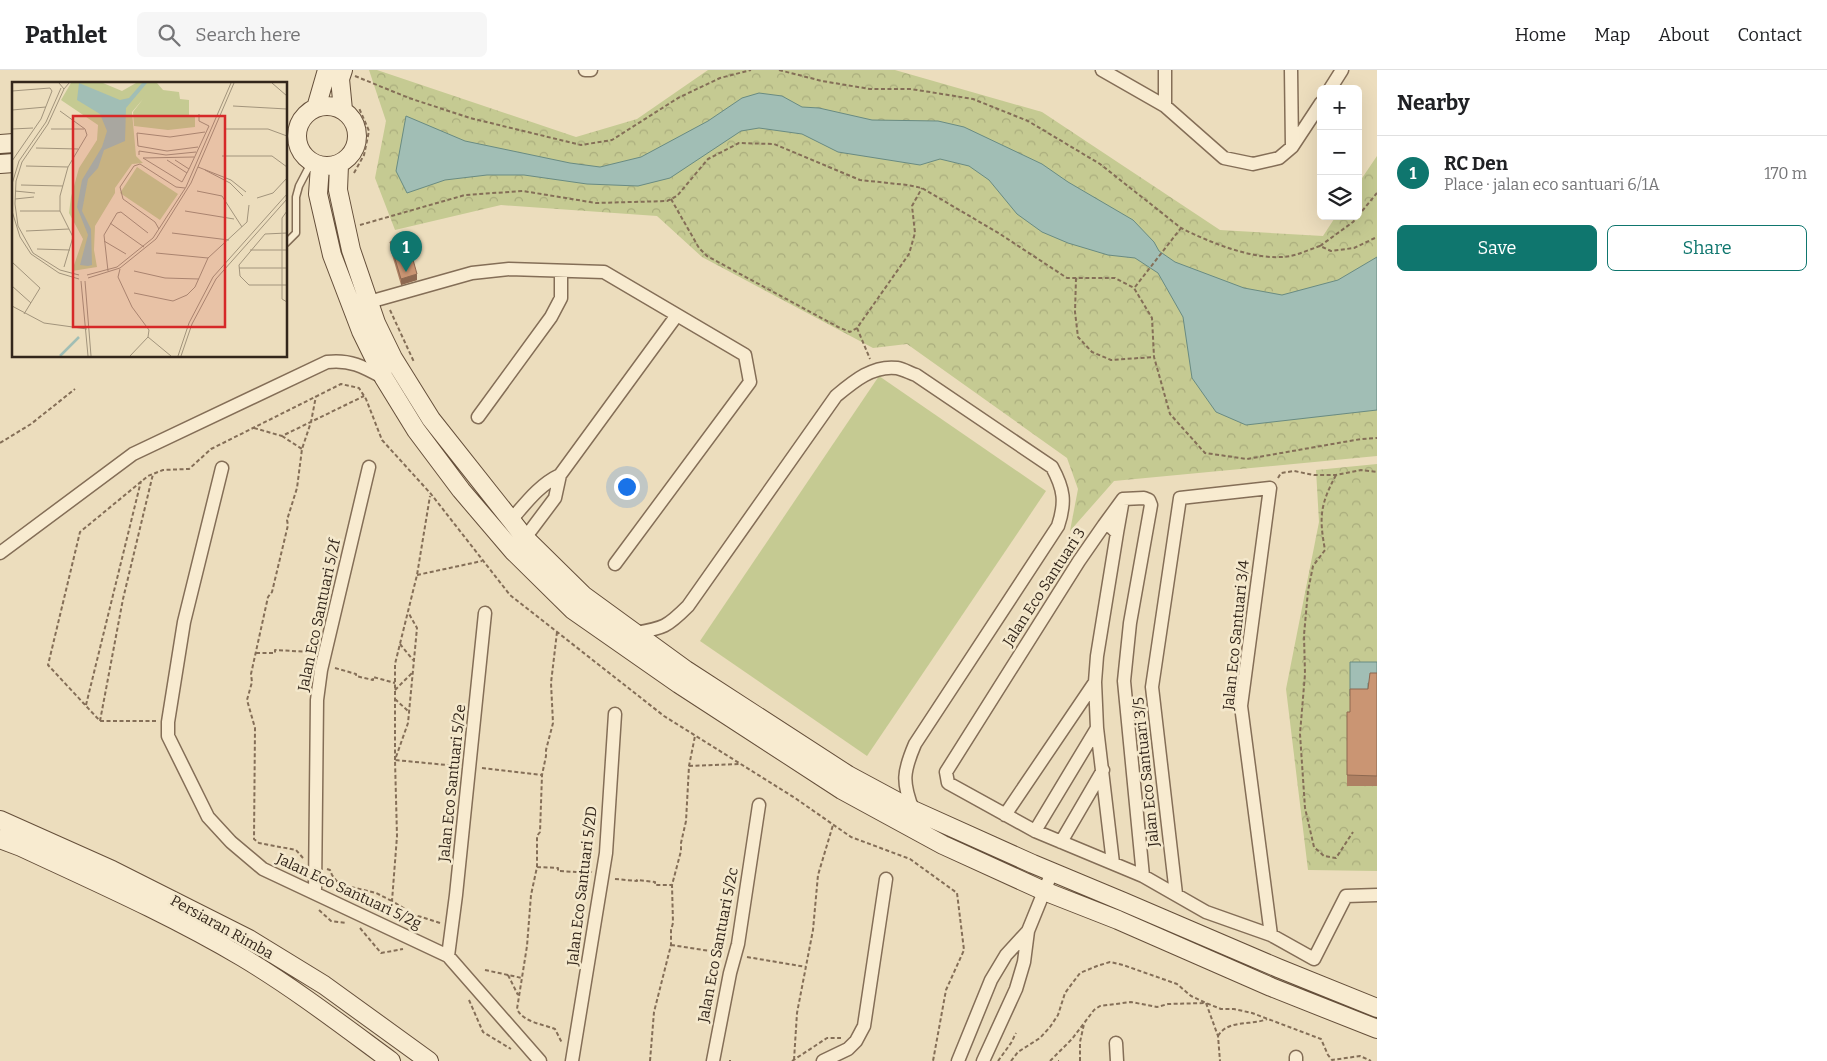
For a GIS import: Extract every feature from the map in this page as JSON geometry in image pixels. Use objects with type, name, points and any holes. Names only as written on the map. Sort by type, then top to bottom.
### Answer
[{"type":"street","points":[[316,108],[327,70]]},
{"type":"street","points":[[585,70],[591,70]]},
{"type":"street","points":[[1102,70],[1165,106],[1224,158],[1253,164],[1279,158],[1292,147],[1317,109]]},
{"type":"street","points":[[1165,70],[1165,106]]},
{"type":"street","points":[[1292,70],[1292,147]]},
{"type":"street","points":[[1333,85],[1342,70]]},
{"type":"street","points":[[305,158],[329,167],[347,160],[353,152],[357,134],[355,125],[350,117],[351,109],[340,79],[349,73]]},
{"type":"street","points":[[351,109],[325,106],[316,108],[293,124],[297,133],[297,143],[305,158],[318,194],[332,255],[361,331],[384,378],[416,430],[461,490],[513,551],[573,610],[679,684],[842,790],[943,845],[1044,891],[1118,920],[1271,987],[1377,1028]]},
{"type":"street","points":[[338,165],[338,190],[351,250],[377,299],[376,323],[393,358],[431,419],[525,538],[583,595],[686,670],[848,775],[914,810],[1052,872],[1377,1008]]},
{"type":"street","points":[[377,299],[472,273],[509,269],[604,272],[745,355],[750,382],[615,564]]},
{"type":"street","points":[[478,417],[551,317],[561,298],[561,271]]},
{"type":"street","points":[[525,538],[555,498],[560,475],[677,314]]},
{"type":"street","points":[[0,553],[132,454],[327,362],[342,360],[362,366],[384,378]]},
{"type":"street","points":[[635,633],[660,629],[673,621],[688,606],[836,396],[862,375],[880,369],[898,368],[916,375],[1052,467],[1061,483],[1063,510],[1058,526],[915,744],[908,760],[904,778],[907,794],[914,810]]},
{"type":"street","name":"Jalan Eco Santuari 5/2f","points":[[315,892],[318,700],[321,670],[369,467]]},
{"type":"street","name":"Jalan Eco Santuari 5/2g","points":[[222,468],[184,622],[168,722],[168,736],[208,817],[231,842],[263,869],[420,941],[448,956],[540,1061]]},
{"type":"street","points":[[511,520],[538,490],[549,480],[560,475]]},
{"type":"street","name":"Jalan Eco Santuari 3/5","points":[[1176,894],[1152,687],[1180,498],[1270,488]]},
{"type":"street","name":"Jalan Eco Santuari 3/4","points":[[1270,488],[1242,706],[1271,935]]},
{"type":"street","points":[[1104,525],[1124,499],[1144,498],[1149,500],[1151,505],[1130,623],[1124,681],[1143,876]]},
{"type":"street","points":[[1113,863],[1098,728],[1095,682],[1097,656],[1124,499]]},
{"type":"street","name":"Jalan Eco Santuari 3","points":[[1117,533],[1111,527],[1104,525],[1079,561],[946,772],[948,783],[1035,831],[1143,876],[1206,912],[1271,935],[1314,959],[1346,896],[1377,894]]},
{"type":"street","name":"Jalan Eco Santuari 5/2e","points":[[448,956],[453,927],[485,612]]},
{"type":"street","points":[[1005,815],[1095,682]]},
{"type":"street","name":"Jalan Eco Santuari 5/2D","points":[[573,1058],[606,853],[615,714]]},
{"type":"street","points":[[1035,831],[1098,728]]},
{"type":"street","points":[[1061,842],[1103,770]]},
{"type":"street","name":"Jalan Eco Santuari 5/2c","points":[[713,1061],[730,973],[738,944],[758,805]]},
{"type":"street","name":"Persiaran Rimba","points":[[0,820],[112,870],[249,940],[324,985],[429,1061]]},
{"type":"street","name":"Persiaran Rimba","points":[[0,839],[22,847],[159,912],[241,957],[313,1003],[391,1061]]},
{"type":"street","points":[[983,1061],[1016,989],[1024,962],[1028,931],[1052,872]]},
{"type":"street","points":[[823,1061],[848,1048],[856,1041],[864,1026],[886,879]]},
{"type":"street","points":[[958,1061],[991,980],[1006,955],[1028,931]]},
{"type":"street","points":[[1116,1043],[1117,1061]]},
{"type":"lane","points":[[288,241],[296,233],[296,197],[305,158]]},
{"type":"path","points":[[349,73],[409,98],[470,118],[581,145],[612,140],[678,98],[720,78],[751,70]]},
{"type":"path","points":[[780,70],[822,81],[870,89],[911,89],[973,99],[1028,121],[1100,164],[1181,228],[1194,235],[1254,256],[1290,256],[1320,246],[1355,220]]},
{"type":"path","points":[[350,180],[364,154],[369,131],[351,109]]},
{"type":"path","points":[[356,225],[465,195],[522,191],[596,203],[667,201],[677,196],[708,159],[739,143],[774,144],[860,180],[922,188],[1000,234],[1067,278],[1115,278],[1134,288],[1152,318],[1154,357],[1170,414],[1205,453],[1247,459],[1361,439],[1377,438]]},
{"type":"path","points":[[670,200],[699,248],[708,256],[838,328],[850,332],[858,328],[909,254],[915,233],[912,206],[922,188]]},
{"type":"path","points":[[1362,211],[1377,193]]},
{"type":"path","points":[[1134,288],[1181,228]]},
{"type":"path","points":[[1320,246],[1331,251],[1354,248],[1377,238]]},
{"type":"path","points":[[1076,278],[1075,312],[1078,338],[1092,352],[1111,360],[1154,357]]},
{"type":"path","points":[[377,299],[416,365]]},
{"type":"path","points":[[858,328],[875,371]]},
{"type":"path","points":[[162,721],[100,721],[48,665],[80,532],[141,481],[153,474],[163,470],[189,469],[211,449],[341,384],[359,388],[382,440],[431,494],[510,595],[664,716],[795,798],[851,837],[910,859],[957,892],[964,950],[946,990],[933,1061]]},
{"type":"path","points":[[0,443],[31,424],[75,389]]},
{"type":"path","points":[[316,396],[302,449],[297,488],[287,520],[288,525],[272,592],[268,597],[247,700],[255,728],[254,839],[259,843],[296,850],[311,868],[330,870],[339,884],[376,893],[415,914],[453,927]]},
{"type":"path","points":[[282,436],[364,396]]},
{"type":"path","points":[[253,428],[282,436],[302,449]]},
{"type":"path","points":[[1270,488],[1281,473],[1294,471],[1314,475],[1336,475],[1361,470],[1377,472]]},
{"type":"path","points":[[100,721],[123,598],[153,474]]},
{"type":"path","points":[[1336,475],[1322,508],[1320,526],[1325,550],[1313,566],[1308,591],[1304,635],[1305,674],[1300,734],[1305,808],[1314,847],[1324,856],[1336,858],[1353,832]]},
{"type":"path","points":[[86,705],[141,481]]},
{"type":"path","points":[[392,901],[397,836],[395,664],[417,575],[431,494]]},
{"type":"path","points":[[417,575],[482,561]]},
{"type":"path","points":[[395,760],[408,723],[417,628],[408,612]]},
{"type":"path","points":[[557,632],[551,683],[552,723],[542,775],[540,832],[537,836],[537,867],[531,895],[527,946],[517,1009],[520,1015],[526,1019],[555,1029],[568,1054],[573,1058]]},
{"type":"path","points":[[400,644],[414,660]]},
{"type":"path","points":[[395,690],[412,673]]},
{"type":"path","points":[[395,699],[409,712]]},
{"type":"path","points":[[650,1061],[654,1012],[671,945],[672,885],[682,851],[681,843],[686,822],[689,766],[695,736]]},
{"type":"path","points":[[395,760],[542,775]]},
{"type":"path","points":[[689,766],[740,764]]},
{"type":"path","points":[[794,1060],[797,1013],[812,930],[818,875],[833,825]]},
{"type":"path","points":[[317,908],[331,921],[348,923]]},
{"type":"path","points":[[356,924],[381,953],[405,949]]},
{"type":"path","points":[[1011,1061],[1018,1052],[1040,1038],[1050,1027],[1058,1015],[1065,993],[1080,973],[1110,962],[1177,984],[1191,996],[1221,1009],[1234,1009],[1252,1013],[1321,1038],[1332,1060],[1360,1056],[1371,1061]]},
{"type":"path","points":[[485,970],[522,978]]},
{"type":"path","points":[[508,975],[518,997]]},
{"type":"path","points":[[468,997],[483,1032],[513,1050]]},
{"type":"path","points":[[1050,1061],[1072,1039],[1094,1010],[1100,1006],[1131,1002],[1157,1007],[1168,1004],[1206,1003]]},
{"type":"path","points":[[1206,1003],[1218,1036],[1220,1061]]},
{"type":"path","points":[[1218,1036],[1221,1030],[1229,1025],[1268,1019]]},
{"type":"path","points":[[1080,1061],[1080,1042],[1084,1024]]},
{"type":"path","points":[[998,1061],[1016,1033]]},
{"type":"green space","points":[[369,70],[377,70],[576,137],[637,119],[708,70],[895,70],[1042,112],[1220,230],[1323,236],[1333,220],[1362,220],[1362,178],[1377,156],[1377,456],[1114,481],[1070,531],[1078,489],[1067,458],[907,344],[873,348],[702,257],[657,216],[501,205],[395,230],[375,178],[386,121]]},
{"type":"green space","points":[[879,376],[1046,491],[867,756],[700,641]]},
{"type":"green space","points":[[1377,464],[1377,871],[1308,870],[1286,689],[1319,522],[1316,470]]},
{"type":"water","points":[[759,93],[782,96],[802,107],[819,108],[872,120],[938,121],[964,127],[1042,164],[1068,182],[1133,220],[1154,242],[1159,251],[1175,262],[1244,288],[1282,295],[1338,280],[1377,257],[1377,410],[1246,425],[1216,412],[1192,378],[1183,317],[1158,273],[1135,258],[1108,255],[1068,243],[1042,232],[1017,214],[989,180],[969,166],[940,159],[920,165],[838,152],[802,134],[759,128],[741,131],[670,178],[638,186],[587,184],[524,175],[487,175],[445,180],[407,193],[396,171],[406,116],[465,141],[570,163],[600,167],[641,157],[708,121],[742,98]]},
{"type":"water","points":[[1350,662],[1377,662],[1377,683],[1368,683],[1368,696],[1350,696]]},
{"type":"building","points":[[407,238],[417,274],[401,279],[390,242]]},
{"type":"building","points":[[1370,673],[1377,673],[1377,776],[1347,775],[1347,712],[1350,712],[1350,689],[1368,689]]},
{"type":"place","name":"RC Den","points":[[406,272]]}]
